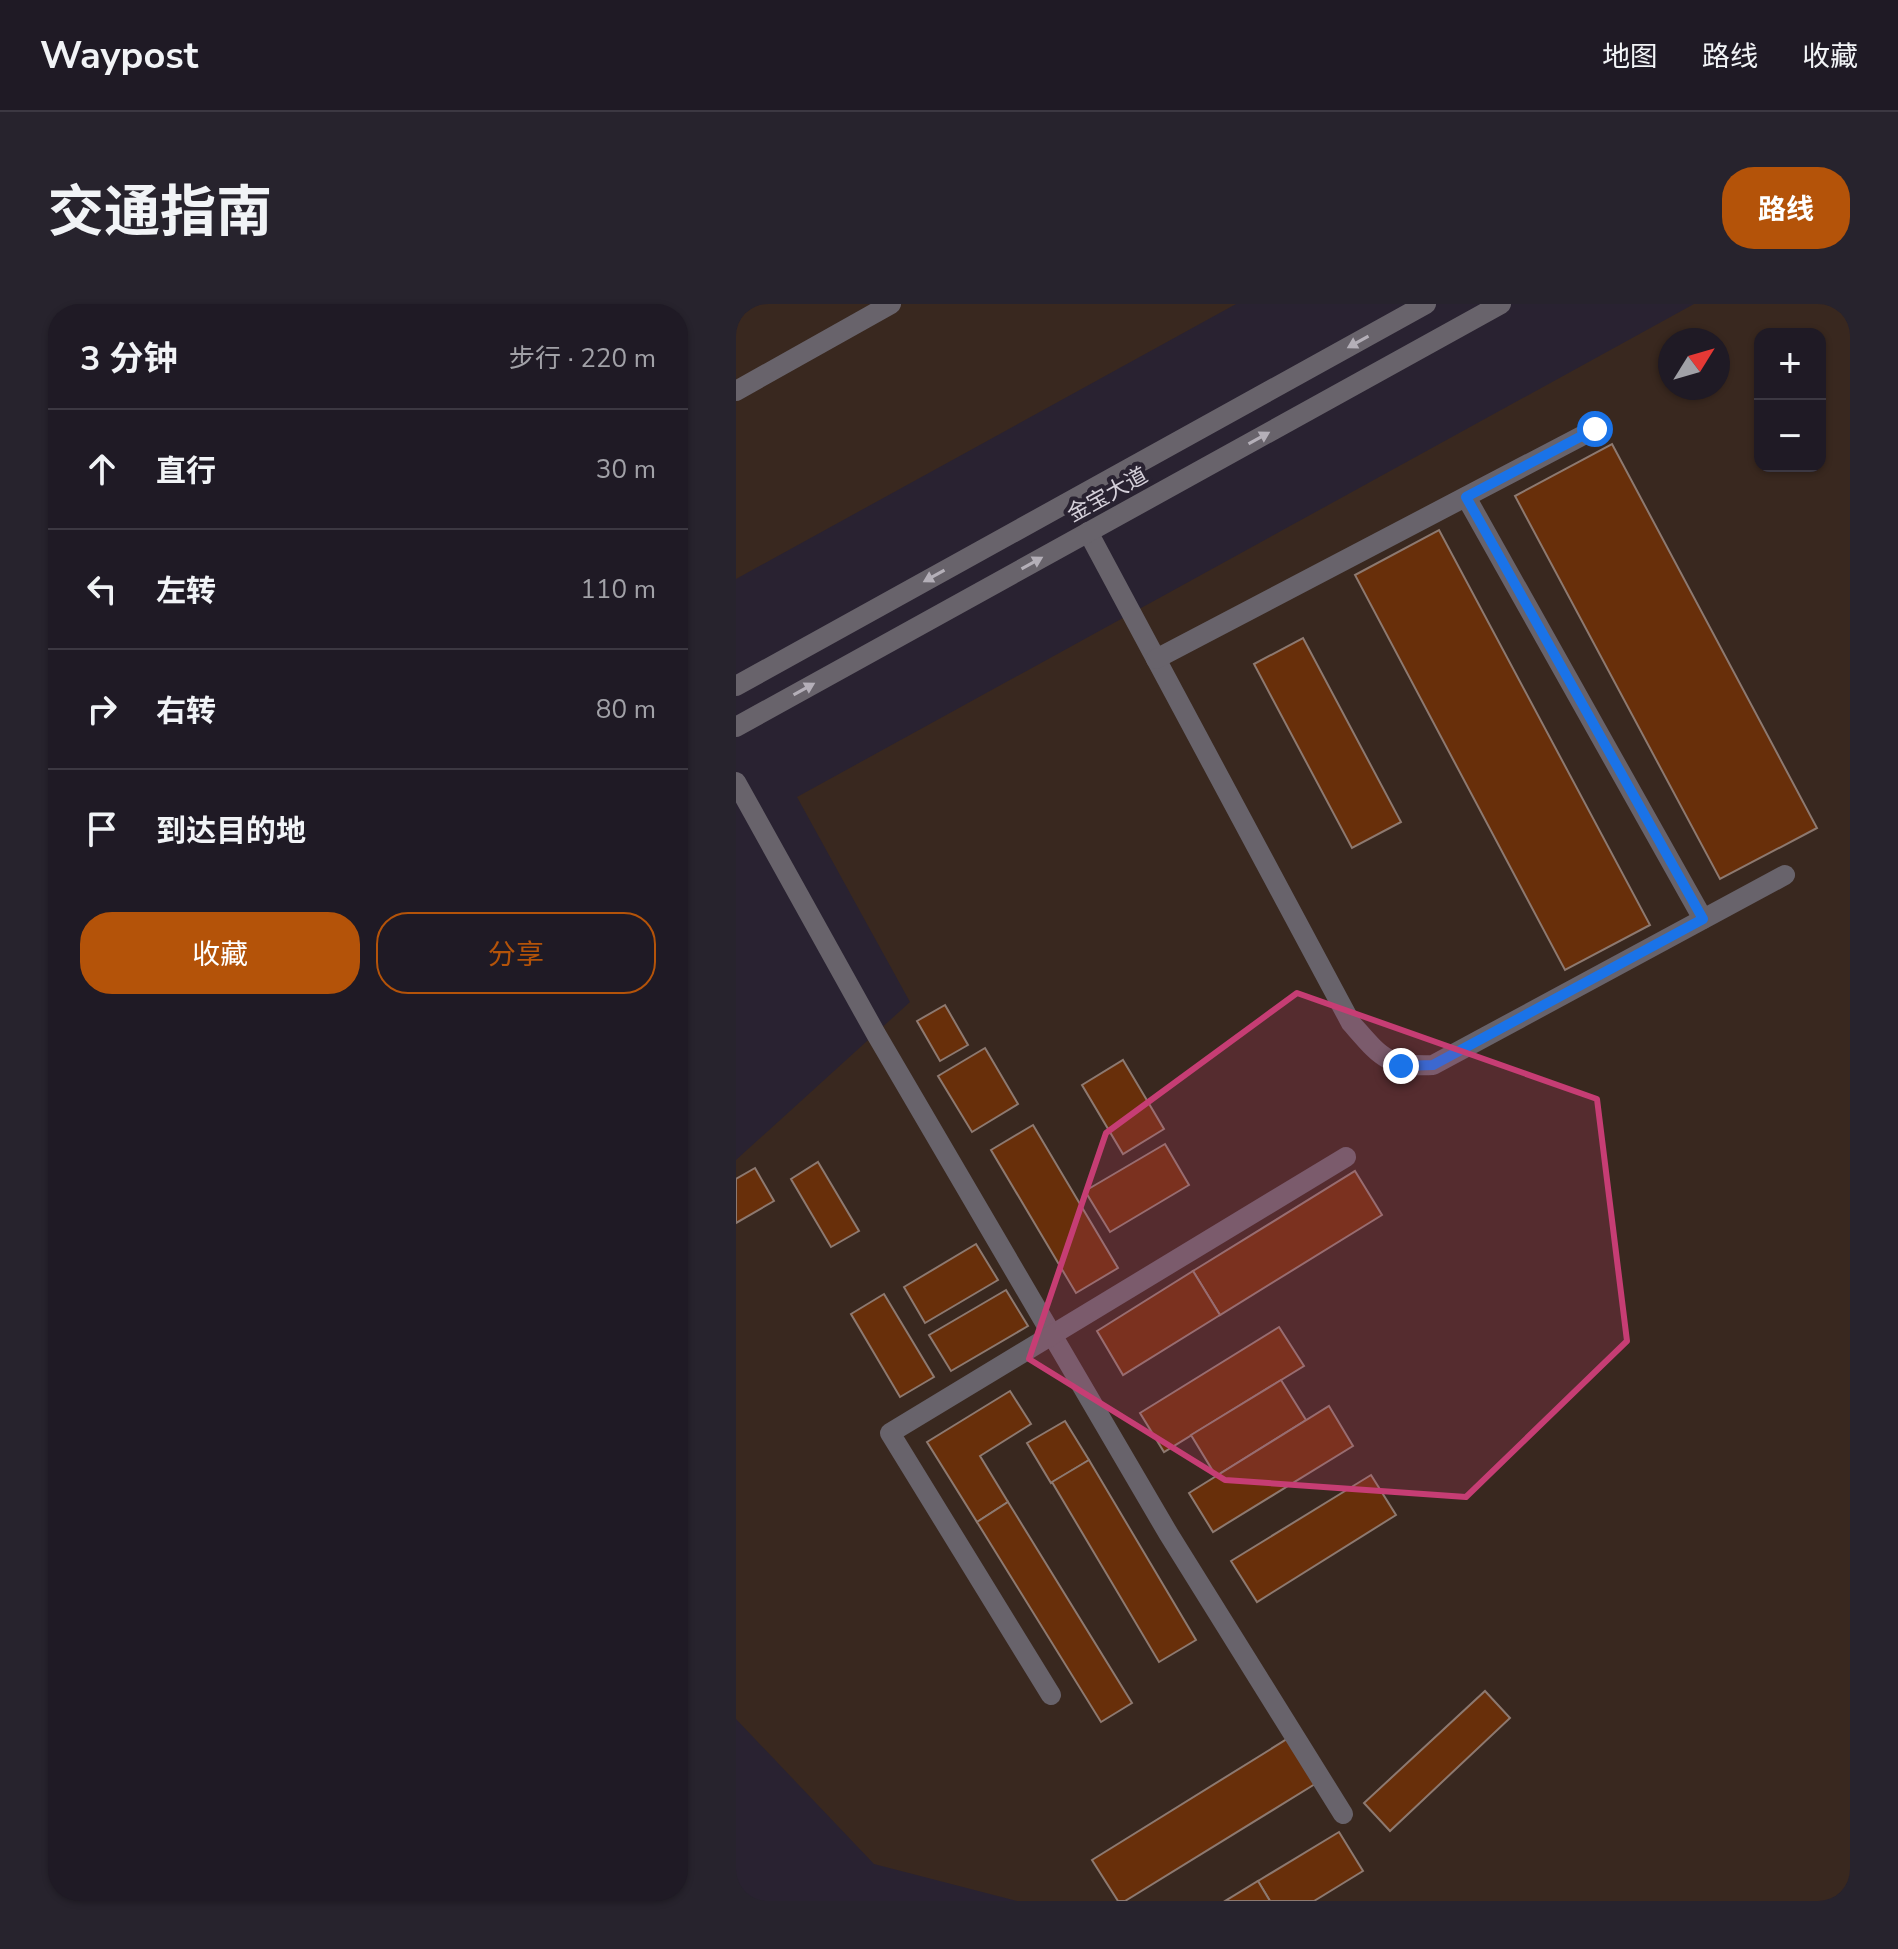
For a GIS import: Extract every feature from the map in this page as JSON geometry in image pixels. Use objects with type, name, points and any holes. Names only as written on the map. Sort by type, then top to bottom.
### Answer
[{"type":"street","points":[[736,391],[891,304]]},
{"type":"street","name":"金宝大道","points":[[736,686],[1426,304]]},
{"type":"street","name":"金宝大道","points":[[736,727],[1501,304]]},
{"type":"street","points":[[1156,659],[1595,429]]},
{"type":"street","points":[[1466,497],[1703,919]]},
{"type":"street","points":[[1088,532],[1351,1023],[1372,1047],[1401,1066],[1433,1065],[1785,875]]},
{"type":"street","points":[[736,782],[876,1034],[1168,1533],[1343,1814]]},
{"type":"street","points":[[1051,1695],[890,1433],[1346,1157]]},
{"type":"highlighted area","points":[[1297,993],[1597,1099],[1627,1341],[1466,1497],[1225,1480],[1029,1359],[1106,1133]]},
{"type":"shaded area","points":[[736,304],[1236,304],[736,579]]},
{"type":"shaded area","points":[[1694,304],[1850,304],[1850,1901],[1017,1901],[874,1864],[736,1719],[736,1160],[910,1002],[797,797]]},
{"type":"building","points":[[1612,444],[1817,828],[1720,879],[1515,496]]},
{"type":"building","points":[[1439,530],[1650,925],[1565,970],[1355,575]]},
{"type":"building","points":[[1303,638],[1401,822],[1352,848],[1254,664]]},
{"type":"building","points":[[945,1005],[968,1045],[940,1061],[917,1021]]},
{"type":"building","points":[[985,1048],[1018,1104],[972,1132],[938,1076]]},
{"type":"building","points":[[1123,1060],[1164,1129],[1123,1154],[1082,1085]]},
{"type":"building","points":[[1033,1125],[1118,1268],[1076,1293],[991,1150]]},
{"type":"building","points":[[1165,1144],[1189,1185],[1110,1232],[1085,1191]]},
{"type":"building","points":[[818,1162],[859,1231],[831,1247],[791,1179]]},
{"type":"building","points":[[755,1168],[774,1201],[736,1223],[736,1179]]},
{"type":"building","points":[[1355,1171],[1382,1215],[1220,1315],[1193,1271]]},
{"type":"building","points":[[976,1244],[998,1280],[925,1323],[904,1287]]},
{"type":"building","points":[[1193,1271],[1220,1315],[1123,1375],[1097,1331]]},
{"type":"building","points":[[1006,1290],[1028,1326],[951,1371],[929,1335]]},
{"type":"building","points":[[884,1294],[934,1377],[900,1397],[851,1314]]},
{"type":"building","points":[[1279,1327],[1304,1366],[1164,1452],[1140,1413]]},
{"type":"building","points":[[1281,1380],[1306,1420],[1216,1476],[1191,1435]]},
{"type":"building","points":[[1010,1391],[1031,1424],[980,1456],[1008,1502],[977,1522],[927,1442]]},
{"type":"building","points":[[1329,1406],[1353,1446],[1213,1532],[1189,1493]]},
{"type":"building","points":[[1065,1421],[1089,1460],[1051,1483],[1027,1443]]},
{"type":"building","points":[[1089,1460],[1196,1640],[1159,1662],[1052,1482]]},
{"type":"building","points":[[1371,1475],[1396,1515],[1257,1602],[1231,1561]]},
{"type":"building","points":[[1008,1502],[1132,1703],[1101,1722],[977,1522]]},
{"type":"building","points":[[1485,1691],[1510,1718],[1390,1831],[1364,1803]]},
{"type":"building","points":[[1287,1739],[1315,1784],[1125,1901],[1118,1901],[1092,1860]]},
{"type":"building","points":[[1339,1832],[1363,1871],[1314,1901],[1270,1901],[1258,1881]]},
{"type":"building","points":[[1258,1881],[1270,1901],[1225,1901]]},
{"type":"route","points":[[1401,1066],[1433,1065],[1703,919],[1466,497],[1595,429]]}]
